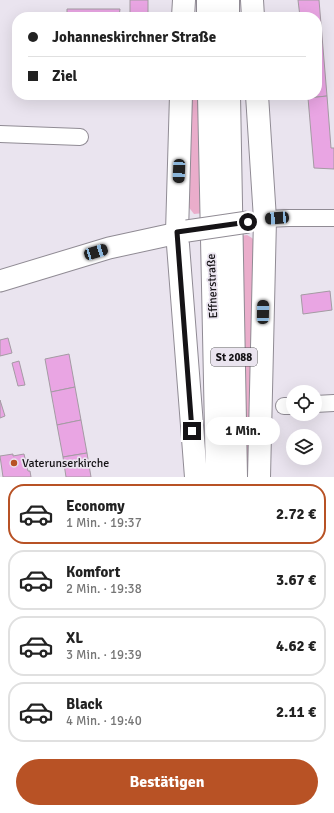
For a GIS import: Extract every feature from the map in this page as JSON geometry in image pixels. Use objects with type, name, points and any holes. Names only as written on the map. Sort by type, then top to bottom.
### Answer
[{"type":"highway","points":[[183,12],[184,0]]},
{"type":"highway","points":[[208,0],[208,12]]},
{"type":"highway","points":[[228,0],[228,12]]},
{"type":"highway","points":[[252,0],[253,12]]},
{"type":"highway","points":[[181,100],[182,232],[196,477]]},
{"type":"highway","name":"Effnerstraße","points":[[209,100],[217,477]]},
{"type":"highway","name":"Effnerstraße","points":[[229,100],[236,477]]},
{"type":"highway","points":[[258,100],[257,221],[259,477]]},
{"type":"main road","points":[[0,281],[109,248],[182,232],[257,221]]},
{"type":"street","points":[[0,134],[80,138]]},
{"type":"street","points":[[257,221],[289,218],[334,218]]},
{"type":"street","points":[[322,404],[334,403]]},
{"type":"shaded area","points":[[187,100],[202,100],[204,213],[194,214],[187,205]]},
{"type":"shaded area","points":[[247,235],[256,242],[255,477],[242,477],[239,236]]},
{"type":"building","points":[[130,0],[148,0],[148,12],[130,12]]},
{"type":"building","points":[[298,0],[319,0],[320,12],[299,12]]},
{"type":"building","points":[[67,9],[120,9],[120,12],[67,12]]},
{"type":"building","points":[[322,36],[327,96],[322,97]]},
{"type":"building","points":[[327,96],[331,148],[334,148],[334,169],[314,168],[308,100],[322,100],[322,97]]},
{"type":"building","points":[[330,291],[332,310],[303,314],[301,295]]},
{"type":"building","points":[[8,338],[12,353],[0,356],[0,340]]},
{"type":"building","points":[[69,354],[75,387],[51,392],[45,359]]},
{"type":"building","points":[[19,361],[25,385],[18,386],[12,363]]},
{"type":"building","points":[[75,387],[81,420],[57,425],[51,392]]},
{"type":"building","points":[[0,400],[5,416],[0,418]]},
{"type":"building","points":[[81,420],[87,453],[63,457],[57,425]]},
{"type":"building","points":[[87,453],[91,477],[66,477],[63,457]]},
{"type":"building","name":"Vaterunserkirche","points":[[13,454],[13,456],[24,454],[31,477],[3,477],[0,456]]},
{"type":"place","name":"Vaterunserkirche","points":[[14,463]]},
{"type":"route","points":[[192,431],[177,232],[248,222]]}]
